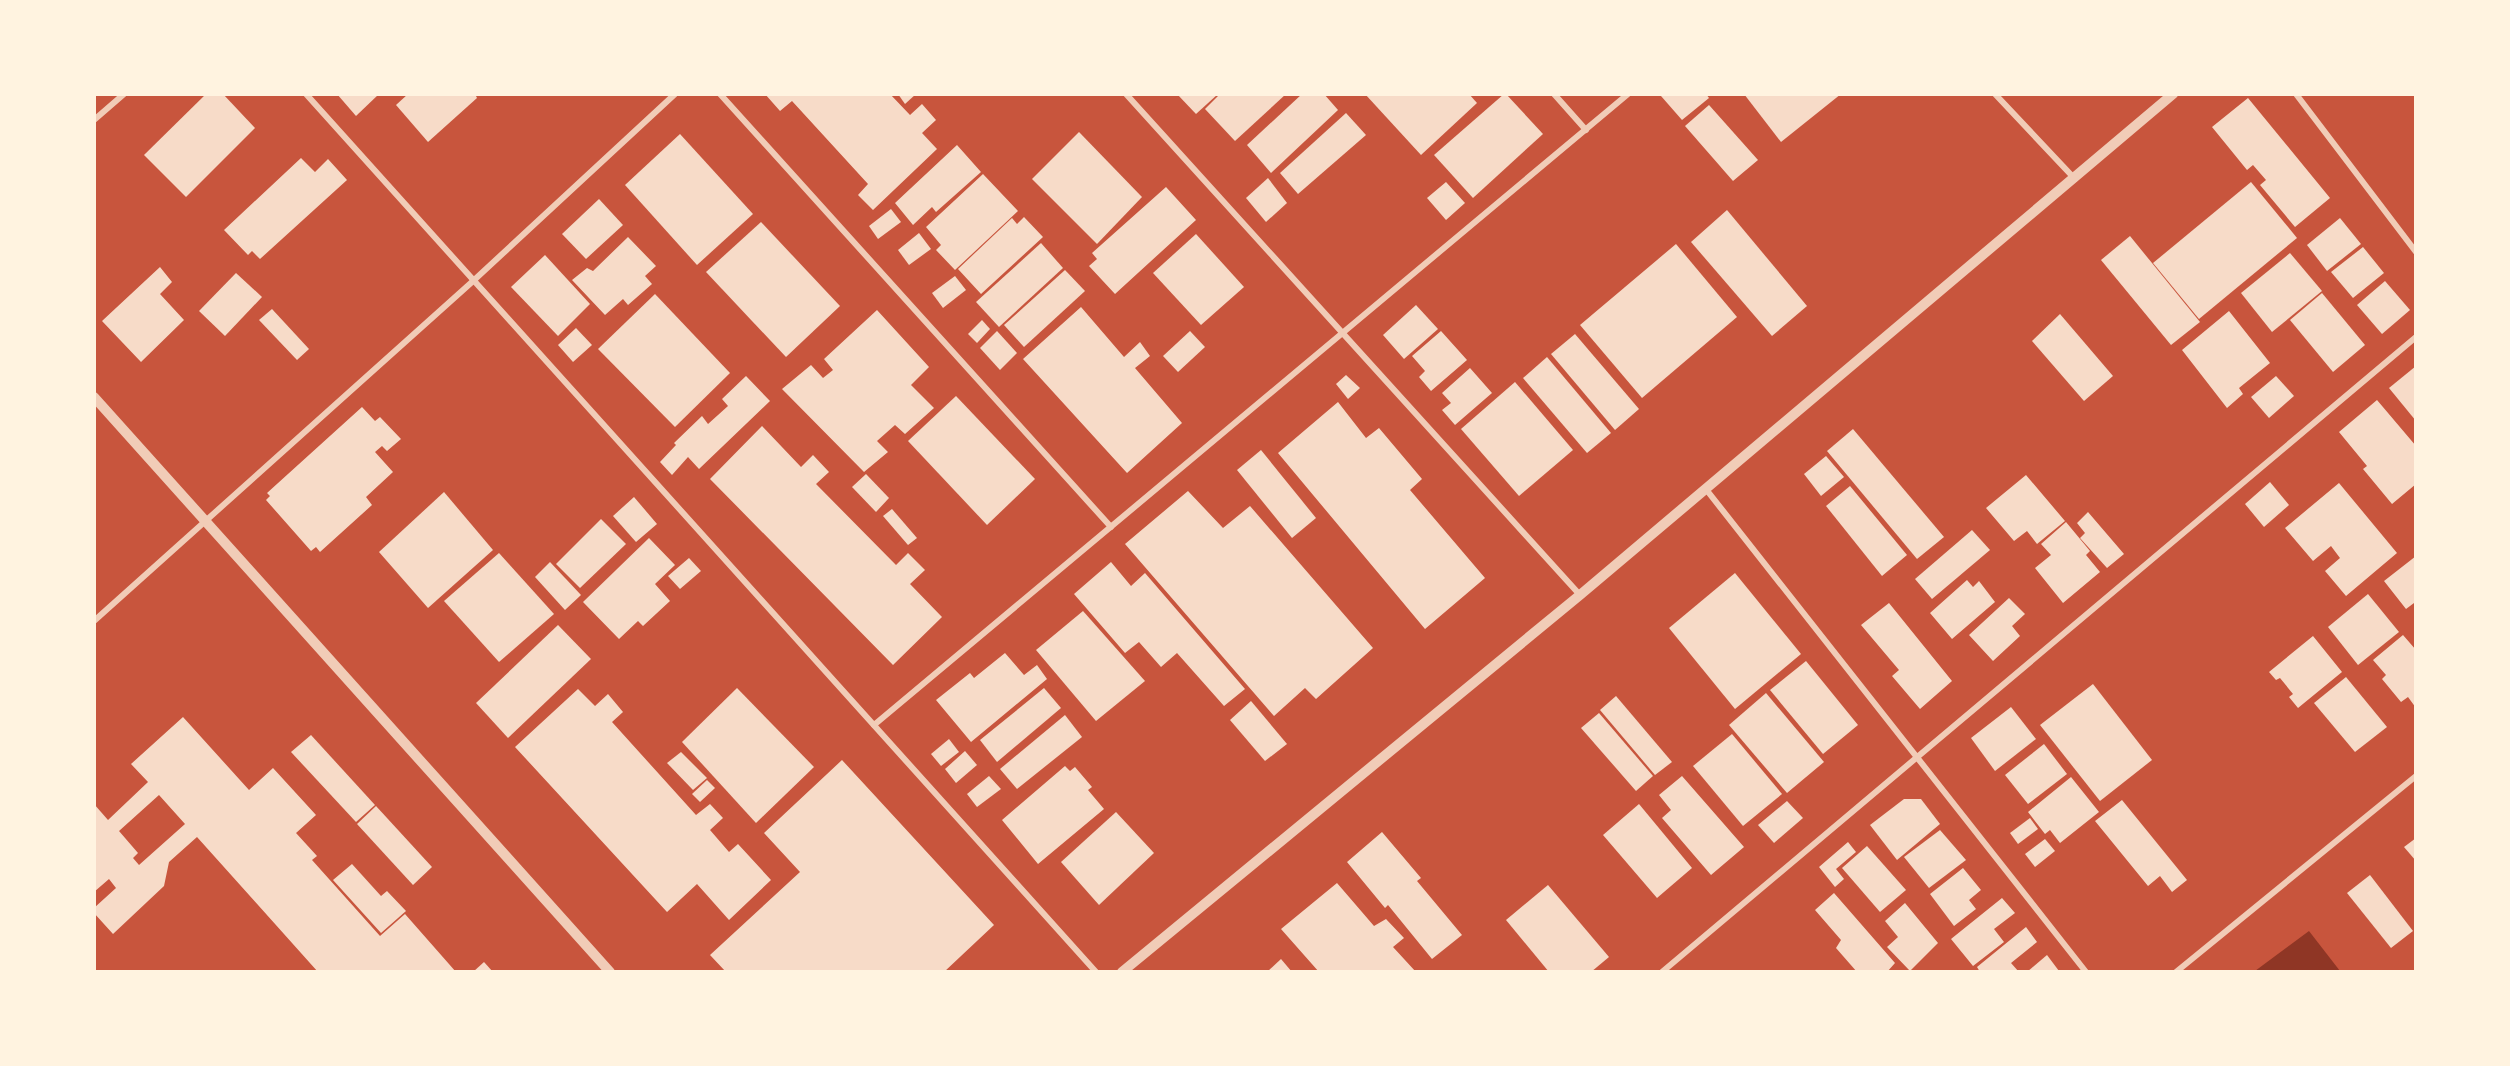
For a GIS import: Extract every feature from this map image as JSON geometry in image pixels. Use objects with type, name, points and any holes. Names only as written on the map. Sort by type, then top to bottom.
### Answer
[{"type":"street","points":[[94,120],[124,94]]},
{"type":"street","points":[[306,94],[472,282],[1096,972]]},
{"type":"street","points":[[94,621],[205,519],[472,282],[675,94]]},
{"type":"street","points":[[720,94],[1111,527]]},
{"type":"street","points":[[1126,94],[1580,595]]},
{"type":"street","points":[[1554,94],[1586,130]]},
{"type":"street","points":[[874,725],[1628,94]]},
{"type":"street","points":[[1995,94],[2075,179]]},
{"type":"street","points":[[1122,972],[1580,595],[2173,94]]},
{"type":"street","points":[[2296,94],[2415,252]]},
{"type":"street","points":[[1662,972],[2415,337]]},
{"type":"street","points":[[94,397],[610,972]]},
{"type":"street","points":[[1705,488],[2086,972]]},
{"type":"street","points":[[2176,972],[2415,776]]},
{"type":"shaded area","points":[[2309,931],[2340,971],[2255,971]]},
{"type":"building","points":[[206,94],[223,94],[255,128],[186,197],[144,155]]},
{"type":"building","points":[[337,94],[379,94],[356,116]]},
{"type":"building","points":[[408,94],[475,94],[477,98],[428,142],[396,105]]},
{"type":"building","points":[[765,94],[890,94],[910,115],[922,104],[936,120],[922,133],[937,149],[873,210],[858,195],[868,184],[792,101],[780,111]]},
{"type":"building","points":[[898,94],[916,94],[905,104]]},
{"type":"building","points":[[1177,94],[1218,94],[1196,114]]},
{"type":"building","points":[[1220,94],[1286,94],[1235,141],[1205,109]]},
{"type":"building","points":[[1302,94],[1324,94],[1338,110],[1271,173],[1247,145]]},
{"type":"building","points":[[1365,94],[1469,94],[1477,103],[1421,155]]},
{"type":"building","points":[[1504,94],[1543,134],[1473,198],[1434,155]]},
{"type":"building","points":[[1662,94],[1706,94],[1709,98],[1682,120],[1661,96]]},
{"type":"building","points":[[1744,94],[1841,94],[1781,142]]},
{"type":"building","points":[[2248,98],[2330,198],[2295,227],[2260,185],[2266,180],[2253,165],[2247,170],[2212,127]]},
{"type":"building","points":[[1709,105],[1758,160],[1733,181],[1685,126]]},
{"type":"building","points":[[1346,113],[1366,135],[1298,194],[1280,173]]},
{"type":"building","points":[[1079,132],[1142,197],[1097,244],[1032,179]]},
{"type":"building","points":[[680,134],[753,214],[697,265],[625,185]]},
{"type":"building","points":[[957,145],[981,172],[936,212],[932,207],[913,225],[895,203]]},
{"type":"building","points":[[301,158],[315,172],[328,159],[347,180],[260,259],[252,251],[248,255],[224,230]]},
{"type":"building","points":[[983,174],[1018,211],[955,270],[936,250],[941,245],[926,227]]},
{"type":"building","points":[[1268,178],[1287,203],[1266,222],[1246,198]]},
{"type":"building","points":[[1446,182],[1465,203],[1446,220],[1427,198]]},
{"type":"building","points":[[2251,182],[2297,238],[2199,319],[2153,263]]},
{"type":"building","points":[[1166,187],[1196,220],[1115,294],[1089,266],[1097,259],[1092,253]]},
{"type":"building","points":[[599,199],[623,225],[586,259],[562,234]]},
{"type":"building","points":[[891,209],[901,222],[878,239],[869,226]]},
{"type":"building","points":[[1727,210],[1807,306],[1772,336],[1691,242]]},
{"type":"building","points":[[1024,217],[1043,237],[981,294],[958,269],[1012,218],[1017,224]]},
{"type":"building","points":[[2340,218],[2361,244],[2327,271],[2307,245]]},
{"type":"building","points":[[761,222],[840,306],[786,357],[706,272]]},
{"type":"building","points":[[919,233],[931,249],[909,265],[898,250]]},
{"type":"building","points":[[1196,234],[1244,287],[1201,325],[1153,273]]},
{"type":"building","points":[[2130,236],[2200,322],[2171,345],[2101,260]]},
{"type":"building","points":[[628,237],[656,266],[645,276],[652,284],[628,305],[623,299],[605,315],[572,280],[587,268],[593,271]]},
{"type":"building","points":[[1041,243],[1063,268],[999,327],[976,302]]},
{"type":"building","points":[[1676,244],[1737,317],[1642,398],[1580,325]]},
{"type":"building","points":[[2363,247],[2384,273],[2353,298],[2331,272]]},
{"type":"building","points":[[2290,253],[2322,291],[2272,332],[2241,293]]},
{"type":"building","points":[[545,255],[590,304],[558,336],[511,287]]},
{"type":"building","points":[[160,267],[172,282],[160,294],[184,320],[141,362],[102,321]]},
{"type":"building","points":[[1065,270],[1085,291],[1024,347],[1004,325]]},
{"type":"building","points":[[236,273],[262,297],[225,336],[199,311]]},
{"type":"building","points":[[955,276],[966,290],[943,308],[932,293]]},
{"type":"building","points":[[2385,281],[2410,310],[2382,334],[2357,305]]},
{"type":"building","points":[[2322,293],[2365,345],[2333,372],[2290,320]]},
{"type":"building","points":[[655,294],[730,373],[675,427],[598,349]]},
{"type":"building","points":[[1416,305],[1438,329],[1404,359],[1383,335]]},
{"type":"building","points":[[1081,307],[1124,357],[1140,342],[1150,356],[1135,368],[1182,423],[1127,473],[1023,359]]},
{"type":"building","points":[[272,309],[309,349],[297,360],[259,320]]},
{"type":"building","points":[[877,310],[929,367],[911,385],[934,408],[905,434],[895,425],[877,441],[888,452],[864,472],[782,389],[811,365],[823,378],[833,370],[824,359]]},
{"type":"building","points":[[2229,311],[2270,363],[2239,388],[2243,394],[2227,408],[2182,350]]},
{"type":"building","points":[[2060,314],[2113,376],[2084,401],[2032,341]]},
{"type":"building","points":[[982,320],[990,329],[977,343],[968,334]]},
{"type":"building","points":[[576,328],[592,345],[573,362],[558,345]]},
{"type":"building","points":[[997,331],[1017,353],[1000,370],[980,348]]},
{"type":"building","points":[[1190,331],[1205,347],[1178,372],[1163,356]]},
{"type":"building","points":[[1441,331],[1467,360],[1431,391],[1419,377],[1425,371],[1412,356]]},
{"type":"building","points":[[1575,334],[1639,409],[1615,430],[1551,354]]},
{"type":"building","points":[[1547,357],[1611,433],[1587,453],[1523,378]]},
{"type":"building","points":[[2416,366],[2416,421],[2389,388]]},
{"type":"building","points":[[1470,368],[1492,393],[1455,425],[1442,410],[1451,403],[1442,393]]},
{"type":"building","points":[[1346,375],[1360,388],[1348,399],[1336,384]]},
{"type":"building","points":[[746,376],[770,401],[699,469],[688,457],[672,475],[660,462],[676,445],[674,443],[702,416],[708,424],[728,406],[722,399]]},
{"type":"building","points":[[2276,376],[2294,396],[2269,418],[2251,397]]},
{"type":"building","points":[[1515,382],[1573,450],[1519,496],[1461,429]]},
{"type":"building","points":[[956,396],[1035,479],[987,525],[908,441]]},
{"type":"building","points":[[2377,400],[2416,446],[2416,484],[2392,504],[2363,469],[2367,466],[2339,432]]},
{"type":"building","points":[[1338,402],[1366,438],[1379,428],[1422,479],[1410,490],[1485,578],[1425,629],[1278,453]]},
{"type":"building","points":[[362,407],[375,421],[380,417],[401,439],[387,451],[382,446],[375,452],[393,472],[366,497],[372,505],[320,552],[316,547],[311,551],[266,500],[270,496],[267,493]]},
{"type":"building","points":[[762,426],[801,467],[813,455],[829,472],[816,484],[896,565],[908,553],[925,570],[910,584],[942,617],[893,665],[710,479]]},
{"type":"building","points":[[1853,429],[1944,537],[1917,559],[1827,451]]},
{"type":"building","points":[[1261,450],[1316,518],[1292,538],[1237,470]]},
{"type":"building","points":[[1826,456],[1844,477],[1821,496],[1804,474]]},
{"type":"building","points":[[866,474],[889,498],[876,512],[852,487]]},
{"type":"building","points":[[2026,475],[2065,521],[2037,544],[2027,531],[2014,541],[1986,508]]},
{"type":"building","points":[[2270,482],[2289,505],[2264,527],[2245,504]]},
{"type":"building","points":[[2339,483],[2397,553],[2346,596],[2325,571],[2340,558],[2331,546],[2313,561],[2285,528]]},
{"type":"building","points":[[1850,486],[1907,555],[1882,576],[1826,506]]},
{"type":"building","points":[[1188,491],[1223,528],[1250,506],[1373,648],[1316,699],[1305,688],[1274,716],[1125,544]]},
{"type":"building","points":[[444,492],[493,550],[428,608],[379,552]]},
{"type":"building","points":[[634,497],[657,524],[636,542],[613,516]]},
{"type":"building","points":[[892,509],[917,538],[908,545],[883,516]]},
{"type":"building","points":[[2088,512],[2124,554],[2107,568],[2080,538],[2085,533],[2077,523]]},
{"type":"building","points":[[601,519],[626,544],[580,588],[556,564]]},
{"type":"building","points":[[2066,522],[2090,551],[2086,555],[2100,572],[2063,603],[2035,568],[2051,555],[2041,544]]},
{"type":"building","points":[[1972,530],[1990,550],[1932,599],[1915,579]]},
{"type":"building","points":[[649,538],[675,565],[655,584],[670,601],[643,626],[638,621],[619,639],[583,602]]},
{"type":"building","points":[[499,553],[554,614],[499,662],[444,601]]},
{"type":"building","points":[[2416,556],[2416,605],[2414,603],[2406,609],[2384,581]]},
{"type":"building","points":[[689,558],[701,571],[680,589],[668,576]]},
{"type":"building","points":[[550,562],[581,595],[565,610],[535,577]]},
{"type":"building","points":[[1111,562],[1131,586],[1145,573],[1245,689],[1224,706],[1177,653],[1161,667],[1139,642],[1125,653],[1074,594]]},
{"type":"building","points":[[1735,573],[1801,654],[1735,709],[1669,628]]},
{"type":"building","points":[[1967,580],[1973,587],[1979,581],[1995,602],[1952,639],[1930,613]]},
{"type":"building","points":[[2368,594],[2399,632],[2358,665],[2328,627]]},
{"type":"building","points":[[2009,598],[2025,614],[2012,626],[2020,636],[1993,661],[1969,635]]},
{"type":"building","points":[[1889,603],[1952,681],[1920,709],[1892,676],[1899,670],[1861,625]]},
{"type":"building","points":[[1083,611],[1145,681],[1096,721],[1036,650]]},
{"type":"building","points":[[558,625],[591,659],[508,738],[476,703]]},
{"type":"building","points":[[2403,635],[2416,650],[2416,708],[2408,697],[2401,702],[2382,679],[2386,675],[2373,660]]},
{"type":"building","points":[[2313,636],[2342,672],[2298,708],[2289,697],[2293,694],[2280,678],[2276,680],[2269,672]]},
{"type":"building","points":[[1005,653],[1024,675],[1037,665],[1047,679],[971,742],[936,700],[970,673],[974,678]]},
{"type":"building","points":[[1806,661],[1858,725],[1823,754],[1770,690]]},
{"type":"building","points":[[2346,677],[2387,727],[2355,752],[2314,703]]},
{"type":"building","points":[[2093,684],[2152,760],[2100,801],[2040,725]]},
{"type":"building","points":[[737,688],[814,767],[756,823],[682,742]]},
{"type":"building","points":[[1044,688],[1061,708],[997,762],[980,740]]},
{"type":"building","points":[[578,689],[595,706],[608,694],[623,712],[612,722],[696,815],[710,804],[723,818],[710,830],[729,852],[738,844],[771,880],[729,920],[697,884],[667,912],[515,747]]},
{"type":"building","points":[[1766,693],[1824,762],[1787,793],[1729,725]]},
{"type":"building","points":[[1616,696],[1672,762],[1655,775],[1600,710]]},
{"type":"building","points":[[1251,701],[1287,744],[1265,761],[1230,720]]},
{"type":"building","points":[[2011,707],[2036,739],[1995,771],[1971,738]]},
{"type":"building","points":[[1599,713],[1653,776],[1636,791],[1581,728]]},
{"type":"building","points":[[1065,715],[1082,737],[1017,789],[1000,769]]},
{"type":"building","points":[[183,717],[249,790],[273,768],[316,815],[296,833],[317,856],[312,860],[380,936],[405,914],[456,972],[318,972],[197,837],[169,862],[164,886],[113,934],[94,913],[94,908],[116,888],[109,879],[94,892],[94,804],[108,820],[148,782],[131,764]],"holes":[[[159,795],[185,824],[139,865],[133,858],[138,853],[119,831]]]},
{"type":"building","points":[[1732,734],[1782,794],[1743,826],[1693,766]]},
{"type":"building","points":[[311,735],[375,805],[356,822],[291,752]]},
{"type":"building","points":[[949,739],[959,752],[941,766],[931,754]]},
{"type":"building","points":[[2044,744],[2067,774],[2028,804],[2005,775]]},
{"type":"building","points":[[965,751],[977,765],[956,783],[945,769]]},
{"type":"building","points":[[681,752],[707,778],[693,790],[667,763]]},
{"type":"building","points":[[842,760],[994,925],[944,972],[726,972],[710,955],[800,872],[764,833]]},
{"type":"building","points":[[1065,766],[1070,771],[1075,767],[1092,787],[1088,790],[1104,809],[1038,864],[1002,820]]},
{"type":"building","points":[[989,776],[1001,789],[977,807],[967,794]]},
{"type":"building","points":[[1682,776],[1744,847],[1711,875],[1662,818],[1671,810],[1659,795]]},
{"type":"building","points":[[2071,777],[2099,812],[2060,843],[2050,830],[2045,834],[2028,812]]},
{"type":"building","points":[[707,780],[715,788],[700,802],[692,794]]},
{"type":"building","points":[[1904,799],[1921,799],[1940,824],[1897,860],[1870,825]]},
{"type":"building","points":[[2122,800],[2187,880],[2172,892],[2160,876],[2148,886],[2095,821]]},
{"type":"building","points":[[1787,801],[1803,818],[1774,843],[1758,825]]},
{"type":"building","points":[[1639,804],[1692,868],[1657,898],[1603,835]]},
{"type":"building","points":[[376,806],[432,867],[413,885],[357,824]]},
{"type":"building","points":[[1116,812],[1154,853],[1099,905],[1061,862]]},
{"type":"building","points":[[2030,818],[2038,829],[2018,844],[2010,833]]},
{"type":"building","points":[[1940,830],[1966,860],[1929,888],[1904,857]]},
{"type":"building","points":[[1382,832],[1421,878],[1417,881],[1462,935],[1432,959],[1388,905],[1385,908],[1347,862]]},
{"type":"building","points":[[2416,838],[2416,861],[2404,847]]},
{"type":"building","points":[[2045,839],[2055,851],[2035,867],[2025,854]]},
{"type":"building","points":[[1848,842],[1856,852],[1836,869],[1844,879],[1835,887],[1819,867]]},
{"type":"building","points":[[1867,846],[1906,890],[1880,912],[1842,868]]},
{"type":"building","points":[[352,864],[381,896],[387,891],[406,911],[381,933],[333,880]]},
{"type":"building","points":[[1963,868],[1981,890],[1969,900],[1976,909],[1954,926],[1930,894]]},
{"type":"building","points":[[2370,875],[2413,931],[2391,948],[2347,893]]},
{"type":"building","points":[[1337,883],[1374,926],[1386,919],[1404,938],[1393,947],[1416,972],[1319,972],[1281,929]]},
{"type":"building","points":[[1548,885],[1609,957],[1591,972],[1549,972],[1506,920]]},
{"type":"building","points":[[1834,893],[1895,963],[1887,972],[1857,972],[1836,948],[1841,940],[1815,910]]},
{"type":"building","points":[[2002,898],[2015,913],[1994,929],[2004,942],[1973,966],[1951,939]]},
{"type":"building","points":[[1905,903],[1938,943],[1910,971],[1887,947],[1898,937],[1885,921]]},
{"type":"building","points":[[2026,927],[2037,942],[2011,963],[2019,972],[1980,972],[1977,967]]},
{"type":"building","points":[[2047,955],[2059,971],[2027,972]]},
{"type":"building","points":[[1281,959],[1292,972],[1267,972]]},
{"type":"building","points":[[484,962],[493,972],[473,972]]}]
